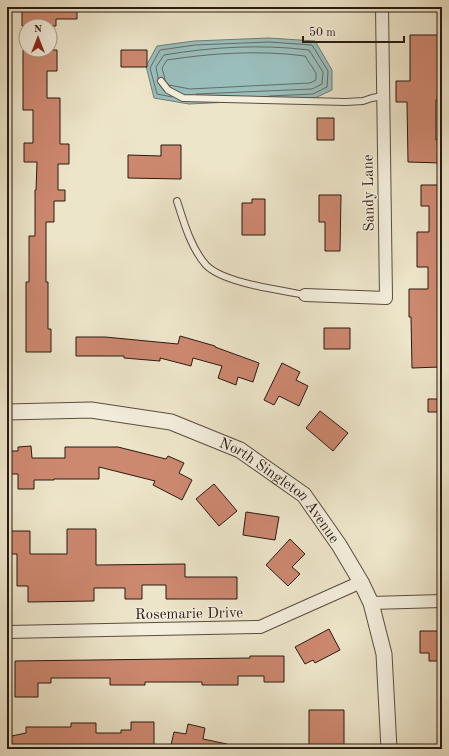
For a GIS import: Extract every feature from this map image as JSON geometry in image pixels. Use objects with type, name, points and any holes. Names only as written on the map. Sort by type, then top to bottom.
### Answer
[{"type":"street","name":"Sandy Lane","points":[[305,295],[386,298],[382,7]]},
{"type":"street","name":"North Singleton Avenue","points":[[7,412],[91,410],[171,422],[240,450],[304,495],[339,545],[361,582],[371,603],[384,654],[389,749]]},
{"type":"street","name":"Rosemarie Drive","points":[[7,632],[260,627],[361,582]]},
{"type":"street","points":[[371,603],[442,601]]},
{"type":"lane","points":[[161,81],[168,90],[183,98],[346,102],[363,101],[383,96]]},
{"type":"lane","points":[[177,201],[191,238],[198,253],[207,266],[220,274],[254,285],[305,295]]},
{"type":"water","points":[[269,38],[315,41],[332,70],[332,90],[315,98],[189,104],[154,98],[146,66],[157,46],[194,41]]},
{"type":"building","points":[[22,7],[77,7],[77,19],[22,18]]},
{"type":"building","points":[[410,35],[442,35],[442,100],[436,100],[436,140],[442,140],[442,163],[408,162],[407,102],[396,102],[396,81],[410,81]]},
{"type":"building","points":[[121,50],[147,50],[147,67],[121,67]]},
{"type":"building","points":[[23,58],[57,58],[57,71],[47,71],[47,98],[60,98],[60,144],[69,144],[69,164],[58,164],[58,190],[65,190],[65,201],[54,201],[54,222],[46,222],[46,282],[48,282],[48,329],[51,329],[51,352],[26,352],[26,282],[29,282],[29,236],[35,236],[35,190],[37,162],[24,162],[24,143],[33,143],[33,110],[23,110]]},
{"type":"building","points":[[317,118],[334,118],[334,140],[317,140]]},
{"type":"building","points":[[161,145],[181,145],[181,179],[128,178],[128,155],[161,156]]},
{"type":"building","points":[[421,185],[442,185],[442,346],[440,346],[440,367],[412,368],[409,289],[428,289],[428,267],[417,267],[417,232],[429,232],[429,206],[421,206]]},
{"type":"building","points":[[319,195],[341,195],[340,251],[325,251],[325,222],[319,222]]},
{"type":"building","points":[[252,199],[265,199],[265,235],[242,235],[242,203],[252,203]]},
{"type":"building","points":[[324,328],[350,328],[350,349],[324,349]]},
{"type":"building","points":[[180,336],[215,346],[259,363],[253,382],[238,377],[236,385],[218,378],[222,366],[193,358],[191,366],[160,358],[160,361],[124,358],[124,356],[76,356],[76,337],[105,337],[178,344]]},
{"type":"building","points":[[282,363],[300,372],[296,380],[308,386],[299,406],[279,396],[274,405],[264,400]]},
{"type":"building","points":[[428,399],[442,399],[442,412],[428,412]]},
{"type":"building","points":[[320,411],[348,433],[333,451],[306,428]]},
{"type":"building","points":[[31,446],[32,458],[65,458],[65,447],[118,447],[166,459],[168,456],[184,463],[179,473],[192,480],[182,500],[153,485],[155,481],[99,467],[99,479],[34,480],[34,489],[18,489],[18,474],[7,474],[7,451],[18,451],[18,447]]},
{"type":"building","points":[[214,484],[237,511],[219,526],[196,499]]},
{"type":"building","points":[[246,512],[279,517],[275,540],[243,535]]},
{"type":"building","points":[[67,529],[96,529],[96,565],[185,564],[185,577],[237,577],[237,599],[166,599],[166,585],[142,585],[142,599],[125,599],[125,588],[94,588],[94,601],[28,602],[28,586],[17,586],[17,554],[9,554],[9,531],[30,531],[30,554],[67,554]]},
{"type":"building","points":[[290,539],[305,554],[292,567],[300,574],[288,586],[266,565]]},
{"type":"building","points":[[329,629],[340,650],[315,663],[313,660],[305,664],[295,647]]},
{"type":"building","points":[[420,631],[442,631],[442,661],[429,661],[429,653],[420,653]]},
{"type":"building","points":[[250,656],[284,656],[284,682],[264,682],[264,676],[238,676],[238,685],[202,685],[202,682],[145,682],[145,685],[110,685],[110,678],[51,678],[51,683],[38,683],[38,697],[15,697],[15,661],[250,658]]},
{"type":"building","points":[[309,710],[344,710],[344,748],[309,748]]},
{"type":"building","points":[[131,722],[154,722],[154,749],[7,749],[7,737],[26,733],[26,727],[71,727],[71,723],[96,723],[96,733],[121,733],[121,730],[131,730]]},
{"type":"building","points":[[188,724],[205,728],[203,739],[227,744],[227,749],[170,749],[174,732],[186,734]]}]
